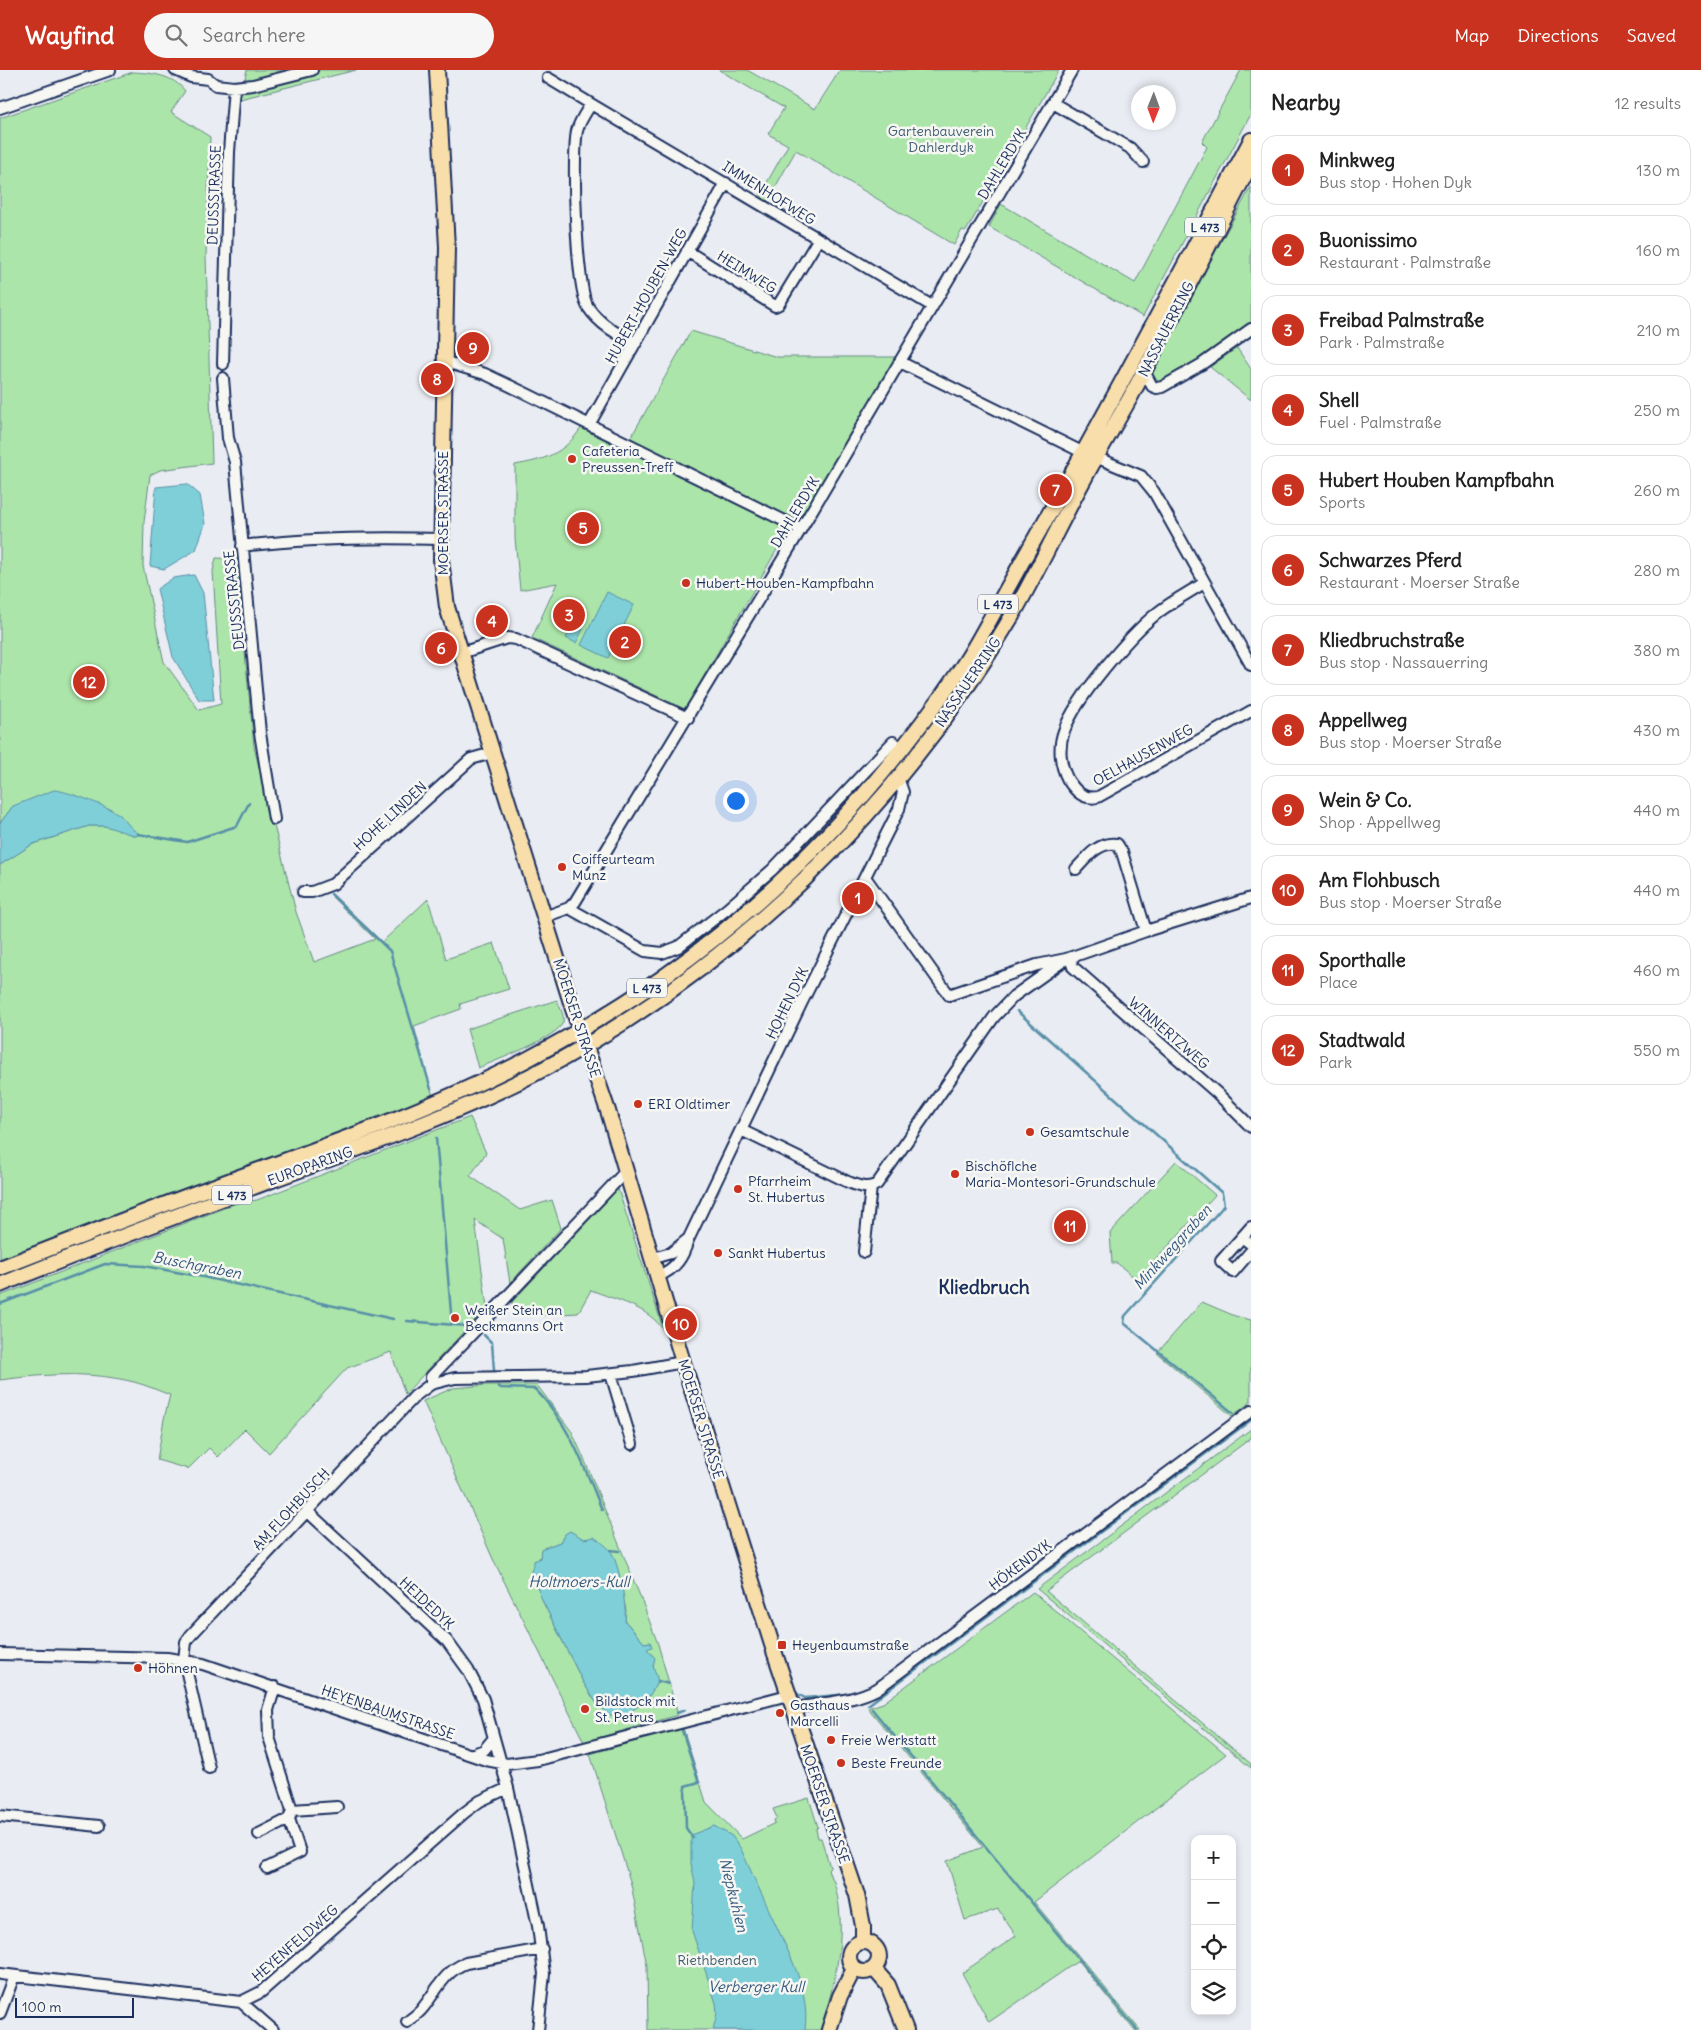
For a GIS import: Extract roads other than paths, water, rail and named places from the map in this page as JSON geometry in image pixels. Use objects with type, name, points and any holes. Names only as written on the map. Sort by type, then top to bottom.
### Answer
[{"type":"main road","name":"MOERSER STRASSE","points":[[437,70],[447,247],[441,539],[443,583],[447,606],[460,653],[626,1170],[683,1362],[792,1709],[857,1895],[863,1926],[863,1942]]},
{"type":"main road","name":"NASSAUERRING","points":[[586,1045],[674,988],[720,953],[817,868],[898,778],[948,712],[1012,615],[1090,455],[1251,140]]},
{"type":"main road","name":"NASSAUERRING","points":[[580,1029],[618,1008],[710,942],[808,854],[964,664],[1090,455],[1144,371],[1251,163]]},
{"type":"main road","name":"EUROPARING","points":[[0,1268],[434,1103],[524,1061],[580,1029]]},
{"type":"main road","name":"EUROPARING","points":[[0,1285],[180,1214],[437,1118],[533,1074],[586,1045]]},
{"type":"main road","points":[[863,1942],[870,1943],[878,1952],[878,1964],[874,1969],[863,1973],[854,1969],[848,1960],[852,1948],[863,1942]]},
{"type":"main road","points":[[829,2030],[840,1996],[854,1969]]},
{"type":"main road","points":[[874,1969],[892,1994],[906,2030]]},
{"type":"street","points":[[0,108],[110,70]]},
{"type":"street","points":[[175,70],[191,77],[208,74],[216,85],[234,87],[253,85],[312,70]]},
{"type":"street","name":"DAHLERDYK","points":[[569,908],[575,902],[802,529],[1072,70]]},
{"type":"street","name":"IMMENHOFWEG","points":[[548,78],[932,306]]},
{"type":"street","name":"DEUSSSTRASSE","points":[[223,364],[229,159],[234,87]]},
{"type":"street","points":[[1053,103],[1130,148],[1143,162]]},
{"type":"street","points":[[591,104],[577,128],[574,151],[582,288],[587,306],[606,328],[636,343]]},
{"type":"street","name":"HUBERT-HOUBEN-WEG","points":[[590,423],[726,183]]},
{"type":"street","name":"HEIMWEG","points":[[687,251],[774,306],[779,304],[818,240]]},
{"type":"street","points":[[1144,371],[1152,386],[1157,388],[1202,364],[1251,329]]},
{"type":"street","points":[[446,362],[485,374],[590,423],[802,529]]},
{"type":"street","points":[[900,362],[1090,455],[1141,476],[1154,492],[1251,665]]},
{"type":"street","name":"DEUSSSTRASSE","points":[[223,378],[228,438],[236,462],[260,733],[274,819]]},
{"type":"street","points":[[242,546],[342,537],[441,539]]},
{"type":"street","name":"OELHAUSENWEG","points":[[1204,583],[1156,614],[1105,668],[1081,700],[1064,731],[1060,748],[1062,763],[1069,780],[1080,795],[1090,798],[1098,797],[1251,711]]},
{"type":"street","points":[[460,653],[507,638],[516,640],[688,718]]},
{"type":"street","name":"NASSAUERRING","points":[[569,908],[645,951],[662,953],[678,947],[727,909],[772,870],[898,745]]},
{"type":"street","name":"HOHE LINDEN","points":[[303,892],[312,892],[334,884],[471,759],[492,753]]},
{"type":"street","name":"HOHEN DYK","points":[[658,1276],[674,1268],[681,1258],[741,1130],[898,809],[903,792],[898,778]]},
{"type":"street","points":[[1076,869],[1097,849],[1109,843],[1117,844],[1122,852],[1146,931]]},
{"type":"street","points":[[865,877],[949,995],[1037,965],[1068,958],[1251,898]]},
{"type":"street","points":[[544,917],[569,908]]},
{"type":"street","points":[[741,1130],[848,1182],[871,1188],[886,1175],[994,1017],[1014,996],[1068,958]]},
{"type":"street","name":"WINNERTZWEG","points":[[1068,958],[1073,967],[1217,1093],[1251,1127]]},
{"type":"street","name":"AM FLOHBUSCH","points":[[431,1384],[431,1377],[626,1170]]},
{"type":"street","points":[[864,1252],[871,1188]]},
{"type":"street","points":[[1251,1227],[1221,1261],[1233,1272],[1251,1251]]},
{"type":"street","points":[[1242,1237],[1251,1244]]},
{"type":"street","name":"HOHEN DYK","points":[[653,1258],[671,1253],[688,1240]]},
{"type":"street","name":"AM FLOHBUSCH","points":[[184,1660],[186,1642],[191,1635],[415,1396],[431,1384],[455,1378],[570,1377],[611,1374],[683,1362]]},
{"type":"street","points":[[611,1374],[632,1444]]},
{"type":"street","name":"HÖKENDYK","points":[[792,1709],[848,1700],[863,1696],[877,1689],[1251,1411]]},
{"type":"street","name":"HEIDEDYK","points":[[308,1511],[447,1641],[468,1670],[480,1692],[487,1710],[508,1788],[542,1949],[544,1974],[538,2030]]},
{"type":"street","name":"HEYENBAUMSTRASSE","points":[[0,1654],[184,1660],[234,1673],[471,1755],[501,1763],[520,1764],[788,1695]]},
{"type":"street","points":[[184,1660],[209,1768]]},
{"type":"street","points":[[267,1868],[300,1852],[268,1737],[268,1710],[275,1687]]},
{"type":"street","points":[[471,1755],[484,1750],[494,1738]]},
{"type":"street","name":"HEYENFELDWEG","points":[[241,2002],[261,1992],[464,1813],[480,1801],[508,1788]]},
{"type":"street","points":[[260,1834],[290,1814],[337,1807]]},
{"type":"street","points":[[0,1816],[99,1826]]},
{"type":"street","points":[[407,2022],[421,2011],[448,1974],[457,1966],[542,1949]]},
{"type":"street","points":[[0,1974],[241,2002],[273,2030]]},
{"type":"street","points":[[0,2013],[14,1976]]},
{"type":"water","points":[[187,484],[200,495],[205,524],[196,550],[164,569],[150,566],[156,487]]},
{"type":"water","points":[[194,575],[203,593],[214,700],[199,700],[173,657],[157,589],[173,578]]},
{"type":"water","points":[[607,592],[634,605],[608,658],[581,645]]},
{"type":"water","points":[[573,624],[583,629],[576,643],[566,638]]},
{"type":"water","points":[[54,790],[78,796],[115,812],[140,834],[136,836],[105,826],[89,826],[33,844],[0,865],[0,823],[13,806]]},
{"type":"water","name":"Holtmoers-Kull","points":[[570,1531],[584,1539],[594,1537],[610,1550],[622,1585],[625,1621],[644,1643],[650,1642],[652,1647],[647,1649],[655,1658],[653,1666],[658,1681],[647,1700],[625,1715],[609,1715],[595,1701],[583,1682],[543,1602],[531,1572],[534,1561],[540,1558],[541,1549],[560,1542],[565,1534]]},
{"type":"water","name":"Verberger Kull","points":[[714,1826],[732,1836],[741,1849],[787,1949],[802,1988],[806,2016],[805,2030],[713,2030],[717,2013],[716,2003],[692,1931],[695,1882],[691,1864],[691,1835]]},
{"type":"waterway","points":[[138,834],[187,842],[237,826],[249,803]]},
{"type":"waterway","name":"Buschgraben","points":[[331,894],[390,951],[431,1089]]},
{"type":"waterway","name":"Minkweggraben","points":[[1017,1011],[1222,1193],[1224,1205],[1221,1209],[1125,1316],[1124,1323],[1233,1413]]},
{"type":"waterway","name":"Buschgraben","points":[[436,1138],[452,1324]]},
{"type":"waterway","name":"Buschgraben","points":[[0,1304],[105,1264],[144,1266],[203,1277],[393,1319]]},
{"type":"waterway","name":"Buschgraben","points":[[407,1321],[467,1326]]},
{"type":"waterway","name":"Niepkuhlen","points":[[484,1335],[492,1343],[494,1370]]},
{"type":"waterway","name":"Niepkuhlen","points":[[498,1386],[501,1388],[535,1389],[547,1402],[574,1446],[602,1510]]},
{"type":"waterway","points":[[868,1705],[1251,1420]]},
{"type":"waterway","name":"Niepkuhlen","points":[[610,1550],[619,1551]]},
{"type":"waterway","points":[[658,1681],[669,1684]]},
{"type":"waterway","points":[[794,1692],[805,1698],[849,1694]]},
{"type":"waterway","points":[[872,1709],[1137,2030]]},
{"type":"waterway","points":[[677,1713],[685,1710]]},
{"type":"waterway","name":"Niepkuhlen","points":[[681,1727],[699,1782],[685,1786],[686,1828],[693,1838]]},
{"type":"place","name":"Wein & Co.","points":[[473,348]]},
{"type":"place","name":"Appellweg","points":[[437,379]]},
{"type":"place","name":"Cafeteria Preussen-Treff","points":[[572,459]]},
{"type":"place","name":"Kliedbruchstraße","points":[[1056,490]]},
{"type":"place","name":"Hubert Houben Kampfbahn","points":[[583,528]]},
{"type":"place","name":"Hubert-Houben-Kampfbahn","points":[[686,583]]},
{"type":"place","name":"Freibad Palmstraße","points":[[569,615]]},
{"type":"place","name":"Shell","points":[[492,621]]},
{"type":"place","name":"Buonissimo","points":[[625,642]]},
{"type":"place","name":"Schwarzes Pferd","points":[[441,648]]},
{"type":"place","name":"Stadtwald","points":[[89,682]]},
{"type":"place","name":"Coiffeurteam Munz","points":[[562,867]]},
{"type":"place","name":"Minkweg","points":[[858,898]]},
{"type":"place","name":"ERI Oldtimer","points":[[638,1104]]},
{"type":"place","name":"Gesamtschule","points":[[1030,1132]]},
{"type":"place","name":"Bischöflche Maria-Montesori-Grundschule","points":[[955,1174]]},
{"type":"place","name":"Pfarrheim St. Hubertus","points":[[738,1189]]},
{"type":"place","name":"Sporthalle","points":[[1070,1226]]},
{"type":"place","name":"Sankt Hubertus","points":[[718,1253]]},
{"type":"place","name":"Weißer Stein an Beckmanns Ort","points":[[455,1318]]},
{"type":"place","name":"Am Flohbusch","points":[[681,1324]]},
{"type":"place","name":"Heyenbaumstraße","points":[[782,1645]]},
{"type":"place","name":"Höhnen","points":[[138,1668]]},
{"type":"place","name":"Bildstock mit St. Petrus","points":[[585,1709]]},
{"type":"place","name":"Gasthaus Marcelli","points":[[780,1713]]},
{"type":"place","name":"Freie Werkstatt","points":[[831,1740]]},
{"type":"place","name":"Beste Freunde","points":[[841,1763]]},
{"type":"district","name":"Kliedbruch","points":[[984,1287]]},
{"type":"park label","name":"Gartenbauverein Dahlerdyk","points":[[941,139]]},
{"type":"park label","name":"Riethbenden","points":[[717,1960]]}]
